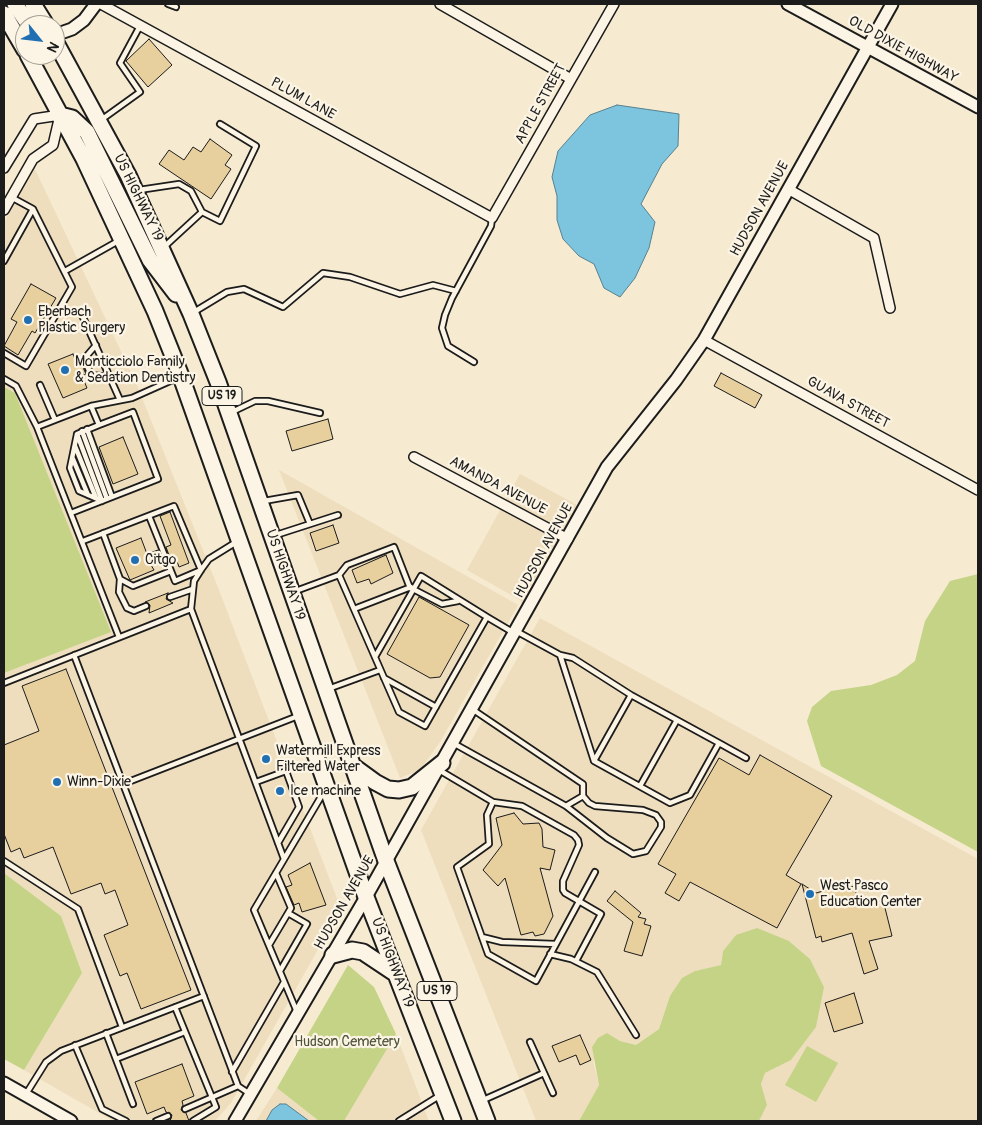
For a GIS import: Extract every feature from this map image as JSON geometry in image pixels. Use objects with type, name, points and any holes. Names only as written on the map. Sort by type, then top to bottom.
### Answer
[{"type":"highway","points":[[15,4],[22,15]]},
{"type":"highway","points":[[33,4],[40,15]]},
{"type":"highway","points":[[4,14],[15,33]]},
{"type":"highway","name":"US HIGHWAY 19","points":[[65,59],[136,191],[191,314],[229,414],[386,861],[487,1121]]},
{"type":"highway","name":"US HIGHWAY 19","points":[[33,65],[122,238],[181,376],[366,897],[453,1121]]},
{"type":"highway","points":[[60,115],[72,118],[87,132],[150,260],[191,314]]},
{"type":"highway","points":[[353,766],[388,789],[399,790],[412,787],[440,766]]},
{"type":"highway","points":[[333,955],[352,950],[363,952],[396,974]]},
{"type":"street","points":[[65,31],[72,29],[84,20],[96,4]]},
{"type":"street","name":"PLUM LANE","points":[[101,4],[492,218]]},
{"type":"street","points":[[440,4],[571,79]]},
{"type":"street","name":"APPLE STREET","points":[[492,218],[614,4]]},
{"type":"street","name":"OLD DIXIE HIGHWAY","points":[[788,4],[978,107]]},
{"type":"street","name":"HUDSON AVENUE","points":[[235,1121],[366,897],[607,467],[676,380],[704,340],[892,4]]},
{"type":"street","points":[[4,168],[34,119],[60,115],[53,145],[33,160],[4,210]]},
{"type":"street","points":[[788,189],[874,238],[890,308]]},
{"type":"street","name":"GUAVA STREET","points":[[704,340],[978,490]]},
{"type":"street","name":"AMANDA AVENUE","points":[[414,457],[568,539]]},
{"type":"street","points":[[4,1083],[71,1121]]},
{"type":"lane","points":[[168,4],[176,7]]},
{"type":"lane","points":[[100,121],[140,92],[120,62],[140,25]]},
{"type":"lane","points":[[136,191],[179,184],[191,191],[202,212],[220,221],[256,146],[220,124]]},
{"type":"lane","points":[[4,353],[26,366],[72,286],[33,209],[11,197]]},
{"type":"lane","points":[[4,261],[33,209]]},
{"type":"lane","points":[[162,248],[202,212]]},
{"type":"lane","points":[[474,362],[448,346],[444,339],[442,328],[444,315],[491,226],[492,218]]},
{"type":"lane","points":[[65,271],[122,238]]},
{"type":"lane","points":[[191,314],[227,292],[244,289],[283,307],[323,273],[350,277],[400,294],[433,285],[456,290]]},
{"type":"lane","points":[[82,316],[120,400]]},
{"type":"lane","points":[[96,345],[84,358],[91,375],[110,377]]},
{"type":"lane","points":[[37,427],[91,406],[132,398],[181,376]]},
{"type":"lane","points":[[4,379],[16,386],[37,427],[120,637]]},
{"type":"lane","points":[[40,385],[55,420]]},
{"type":"lane","points":[[229,414],[255,401],[268,401],[320,412]]},
{"type":"lane","points":[[91,406],[99,425]]},
{"type":"lane","points":[[71,513],[158,480],[133,412],[77,434]]},
{"type":"lane","points":[[85,430],[110,498]]},
{"type":"lane","points":[[77,434],[70,468],[79,491],[102,501]]},
{"type":"lane","points":[[77,434],[102,501]]},
{"type":"lane","points":[[75,445],[96,498]]},
{"type":"lane","points":[[260,502],[298,495],[310,524]]},
{"type":"lane","points":[[83,541],[174,506],[201,570]]},
{"type":"lane","points":[[272,536],[338,515]]},
{"type":"lane","points":[[149,516],[175,580],[201,570]]},
{"type":"lane","points":[[102,533],[120,579],[119,592],[127,608],[134,611],[146,606]]},
{"type":"lane","points":[[239,540],[209,558],[194,581],[191,609],[284,859]]},
{"type":"lane","points":[[292,592],[339,575],[347,565],[394,546],[413,587],[442,604],[458,601]]},
{"type":"lane","points":[[120,579],[133,586],[171,571]]},
{"type":"lane","points":[[339,575],[399,712],[425,726],[487,617]]},
{"type":"lane","points":[[375,657],[413,587],[421,576],[450,592],[458,601],[560,655],[580,662],[631,695],[746,758]]},
{"type":"lane","points":[[354,609],[413,587]]},
{"type":"lane","points":[[170,598],[193,589]]},
{"type":"lane","points":[[4,683],[191,609]]},
{"type":"lane","points":[[74,655],[232,1072],[238,1086],[251,1095]]},
{"type":"lane","points":[[560,655],[594,761],[670,803],[690,795],[719,743]]},
{"type":"lane","points":[[326,690],[380,670]]},
{"type":"lane","points":[[384,678],[436,707]]},
{"type":"lane","points":[[594,761],[631,695]]},
{"type":"lane","points":[[453,743],[566,806],[607,838],[633,854],[646,851],[661,827],[661,822],[656,815],[643,810],[595,806],[589,803],[583,796],[583,784],[472,709]]},
{"type":"lane","points":[[123,784],[301,714]]},
{"type":"lane","points":[[640,786],[677,720]]},
{"type":"lane","points":[[440,766],[493,802],[522,806],[574,835],[579,846],[563,880],[563,890],[579,902],[601,914],[576,961]]},
{"type":"lane","points":[[256,782],[286,771],[299,807],[278,844]]},
{"type":"lane","points":[[298,1015],[254,910],[327,787]]},
{"type":"lane","points":[[566,806],[583,796]]},
{"type":"lane","points":[[493,802],[487,815],[490,844],[457,868],[488,954],[536,981],[595,872]]},
{"type":"lane","points":[[4,861],[78,909],[122,1027]]},
{"type":"lane","points":[[269,945],[291,908],[276,873]]},
{"type":"lane","points":[[280,971],[308,924],[288,913]]},
{"type":"lane","points":[[482,937],[502,942],[556,944]]},
{"type":"lane","points":[[550,954],[576,961],[597,972],[636,1035]]},
{"type":"lane","points":[[232,1072],[284,982]]},
{"type":"lane","points":[[25,1095],[46,1062],[61,1051],[75,1044],[204,996]]},
{"type":"lane","points":[[175,1007],[216,1107],[193,1121]]},
{"type":"lane","points":[[116,1059],[185,1032]]},
{"type":"lane","points":[[106,1033],[133,1104]]},
{"type":"lane","points":[[530,1042],[553,1093]]},
{"type":"lane","points":[[75,1044],[102,1109],[126,1121]]},
{"type":"lane","points":[[479,1102],[544,1073]]},
{"type":"lane","points":[[185,1109],[238,1086]]},
{"type":"lane","points":[[400,1121],[442,1094]]},
{"type":"lane","points":[[156,1121],[168,1116]]},
{"type":"shaded area","points":[[34,167],[136,383],[219,590],[341,909],[231,1103],[215,1121],[113,1121],[24,1070],[82,973],[61,916],[4,873],[4,673],[110,632],[15,393],[4,387],[4,222]]},
{"type":"shaded area","points":[[279,470],[518,605],[440,742],[420,770],[400,778]]},
{"type":"shaded area","points":[[520,474],[579,506],[523,606],[520,600],[467,570]]},
{"type":"shaded area","name":"West Pasco Education Center","points":[[540,618],[978,859],[978,1121],[759,1121],[767,1105],[761,1084],[765,1073],[791,1060],[824,987],[810,959],[789,941],[736,935],[723,951],[721,965],[695,971],[670,996],[659,1029],[636,1045],[620,1041],[607,1033],[593,1061],[599,1085],[579,1121],[536,1121],[421,830]]},
{"type":"shaded area","points":[[396,1034],[429,1121],[344,1121]]},
{"type":"shaded area","points":[[277,1088],[319,1121],[256,1121]]},
{"type":"green space","points":[[4,387],[15,393],[111,632],[4,673]]},
{"type":"green space","points":[[978,574],[978,852],[821,766],[807,721],[812,707],[831,691],[871,685],[897,675],[915,661],[925,621],[950,581]]},
{"type":"green space","points":[[4,873],[61,916],[82,973],[24,1070],[4,1059]]},
{"type":"green space","points":[[757,928],[789,941],[810,959],[824,987],[816,1027],[791,1060],[765,1073],[761,1084],[767,1105],[759,1121],[579,1121],[599,1085],[592,1047],[598,1038],[607,1033],[620,1041],[636,1045],[659,1029],[670,996],[682,978],[695,971],[721,965],[723,951],[736,935]]},
{"type":"green space","name":"Hudson Cemetery","points":[[348,965],[374,987],[396,1034],[344,1121],[319,1121],[277,1088]]},
{"type":"green space","points":[[807,1046],[838,1063],[816,1102],[785,1085]]},
{"type":"water","points":[[617,105],[679,114],[678,146],[662,164],[641,204],[655,222],[649,248],[635,278],[620,297],[604,288],[594,264],[579,256],[563,239],[557,220],[557,196],[552,177],[558,151],[590,115]]},
{"type":"water","points":[[280,1104],[286,1104],[309,1121],[266,1121],[272,1110]]},
{"type":"building","points":[[149,39],[172,65],[148,87],[126,61]]},
{"type":"building","points":[[210,139],[232,155],[225,165],[231,169],[211,199],[159,164],[169,150],[184,160],[193,147],[201,152]]},
{"type":"building","name":"Eberbach Plastic Surgery","points":[[31,284],[56,298],[35,333],[32,331],[18,355],[4,346],[17,322],[11,319]]},
{"type":"building","name":"Monticciolo Family & Sedation Dentistry","points":[[73,354],[77,365],[81,363],[86,374],[82,376],[87,388],[63,398],[48,364]]},
{"type":"building","points":[[721,373],[762,395],[755,408],[714,386]]},
{"type":"building","points":[[328,419],[333,439],[292,451],[286,431]]},
{"type":"building","points":[[123,437],[138,474],[113,484],[99,447]]},
{"type":"building","name":"Citgo","points":[[170,512],[189,563],[179,567],[175,556],[170,558],[166,547],[171,545],[160,516]]},
{"type":"building","points":[[333,525],[339,543],[316,551],[310,533]]},
{"type":"building","name":"Citgo","points":[[141,538],[147,554],[158,550],[162,561],[151,565],[154,570],[130,580],[116,548]]},
{"type":"building","points":[[386,555],[393,573],[371,584],[369,579],[357,583],[352,570]]},
{"type":"building","points":[[168,593],[166,599],[173,603],[149,613],[150,605],[145,602]]},
{"type":"building","points":[[419,597],[469,625],[440,677],[430,678],[387,654]]},
{"type":"building","points":[[66,669],[191,990],[141,1009],[127,973],[120,976],[104,935],[128,925],[115,890],[105,894],[101,883],[71,894],[53,847],[24,858],[20,848],[11,852],[4,834],[4,745],[39,731],[22,686]]},
{"type":"building","points":[[760,755],[832,796],[786,875],[801,884],[777,928],[690,882],[679,901],[665,893],[676,874],[658,864],[719,758],[749,775]]},
{"type":"building","points":[[514,813],[523,824],[539,823],[542,829],[543,847],[555,850],[550,870],[540,868],[553,916],[544,934],[535,936],[533,932],[521,935],[505,878],[498,886],[483,870],[502,845],[496,818]]},
{"type":"building","points":[[310,863],[326,905],[302,912],[299,903],[294,905],[286,887],[292,885],[288,875]]},
{"type":"building","points":[[802,884],[816,893],[834,888],[835,891],[854,886],[860,907],[883,900],[892,936],[869,941],[878,969],[864,974],[852,933],[822,942],[821,936],[816,938]]},
{"type":"building","points":[[615,891],[641,913],[638,917],[646,919],[644,924],[651,926],[642,956],[624,951],[633,922],[607,901]]},
{"type":"building","points":[[854,993],[863,1023],[834,1032],[825,1003]]},
{"type":"building","points":[[580,1035],[591,1060],[580,1065],[576,1055],[559,1062],[552,1046]]},
{"type":"building","points":[[182,1064],[194,1096],[182,1101],[181,1110],[186,1113],[189,1121],[170,1121],[172,1115],[166,1112],[164,1107],[147,1114],[135,1082]]},
{"type":"place","name":"Eberbach Plastic Surgery","points":[[28,320]]},
{"type":"place","name":"Monticciolo Family & Sedation Dentistry","points":[[65,370]]},
{"type":"place","name":"Citgo","points":[[135,560]]},
{"type":"place","name":"Watermill Express Filtered Water","points":[[266,759]]},
{"type":"place","name":"Winn-Dixie","points":[[57,782]]},
{"type":"place","name":"Ice machine","points":[[280,791]]},
{"type":"place","name":"West Pasco Education Center","points":[[810,894]]}]
